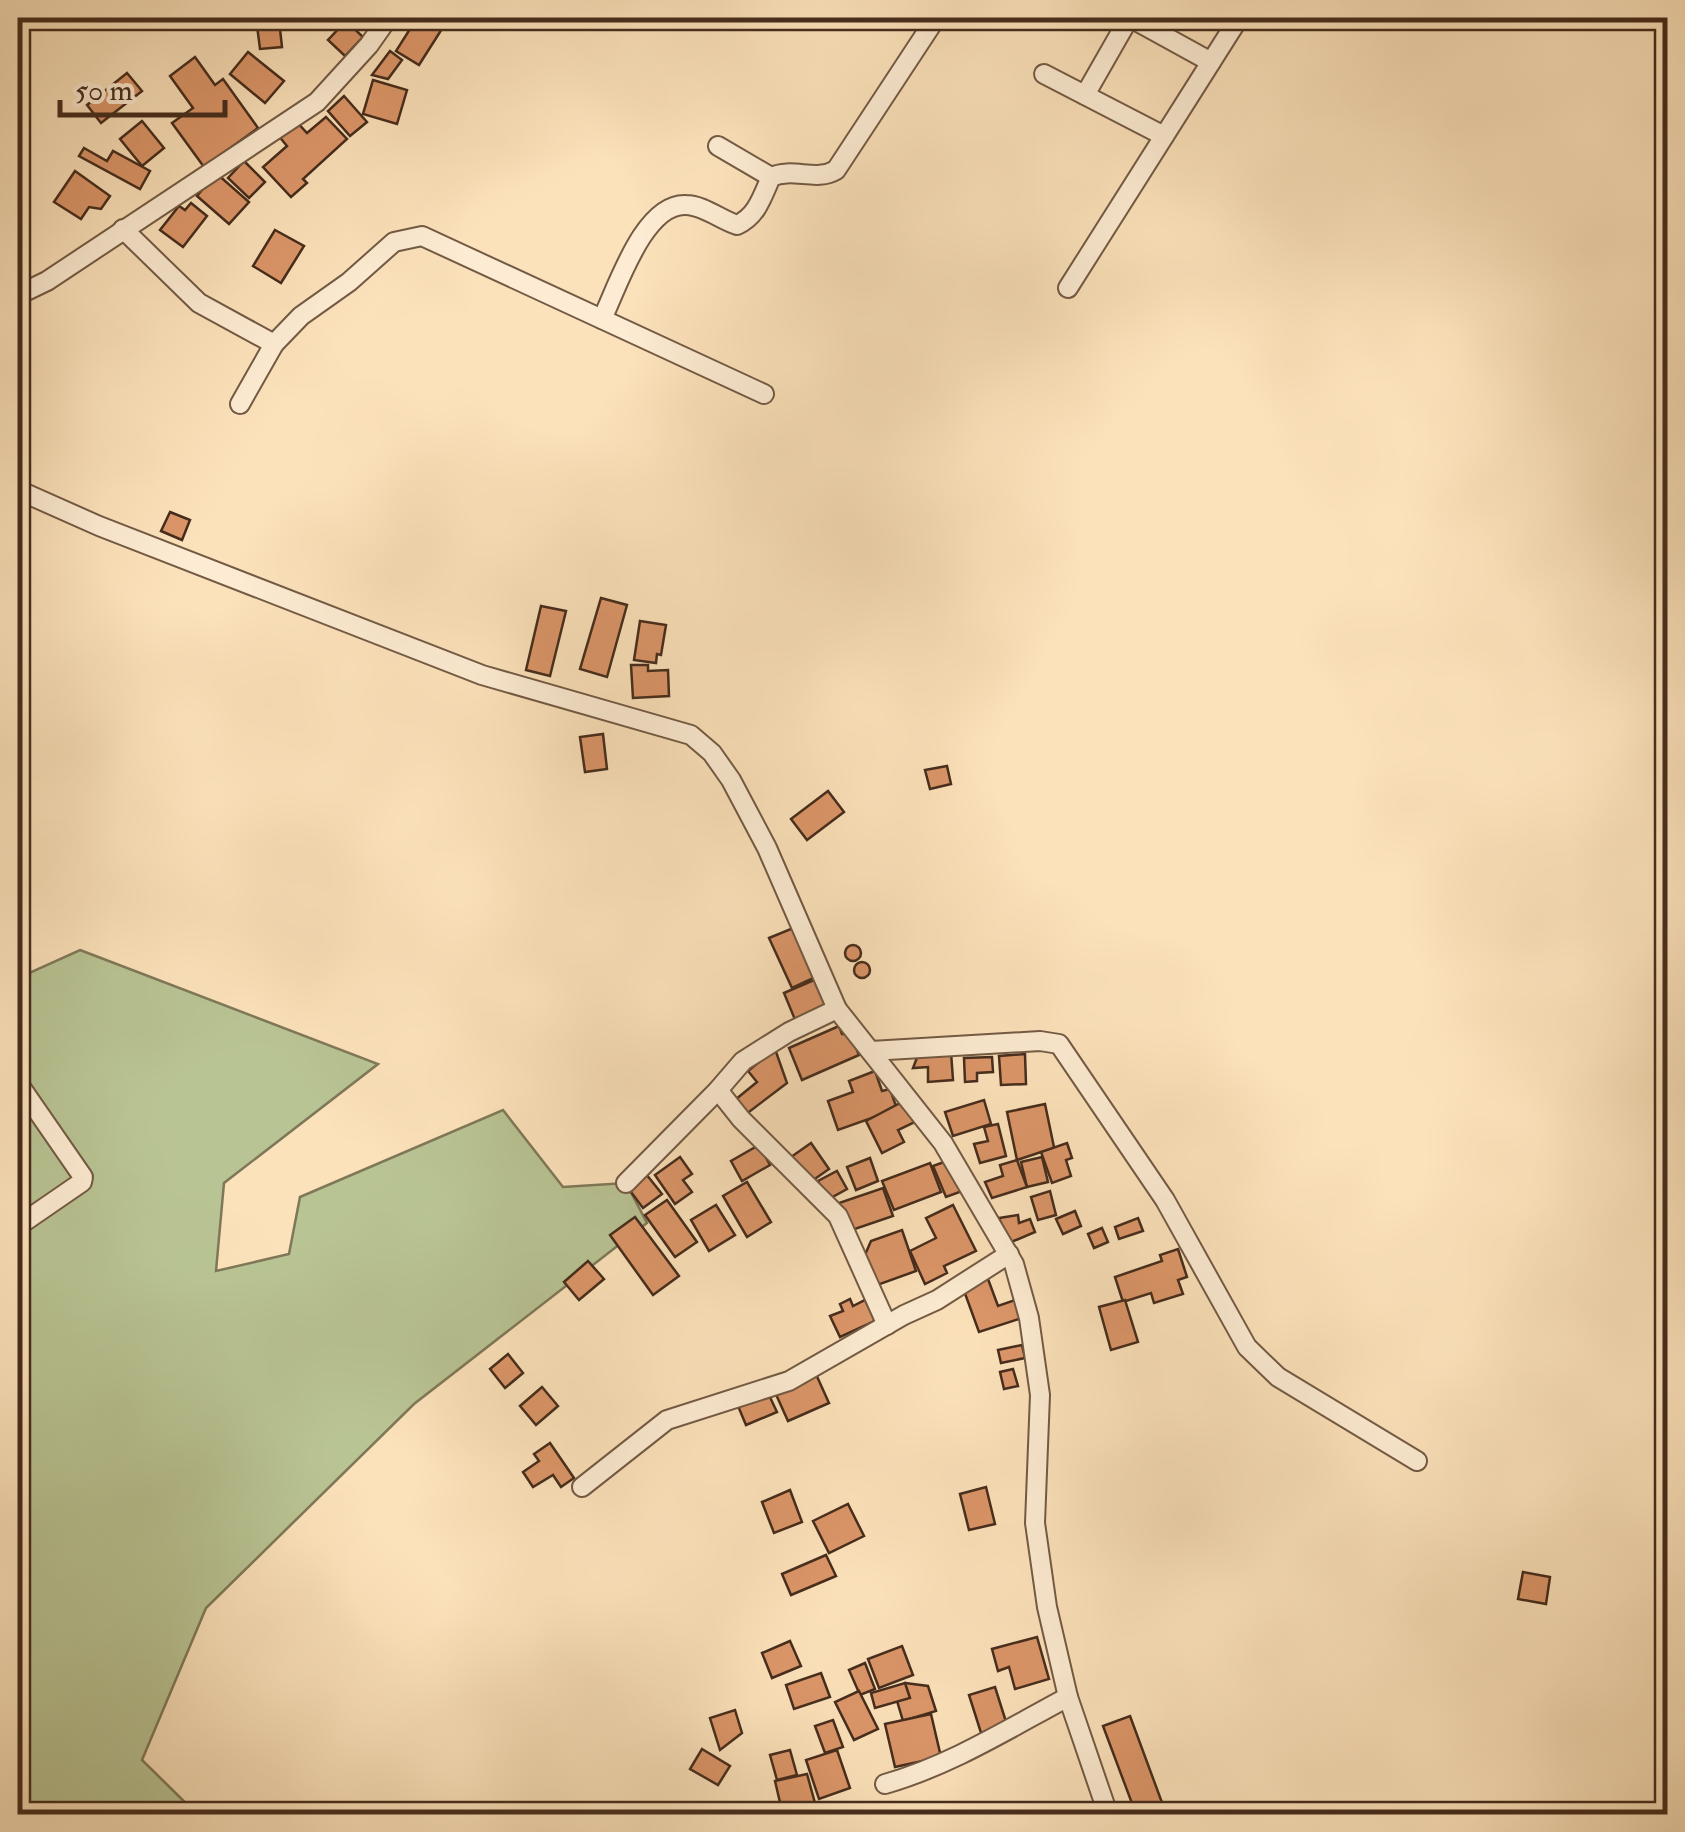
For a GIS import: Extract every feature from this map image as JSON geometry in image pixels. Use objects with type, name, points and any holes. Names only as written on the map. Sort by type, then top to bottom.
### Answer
[{"type":"street","points":[[18,295],[47,281],[317,102],[388,18]]},
{"type":"street","points":[[602,319],[648,224],[662,210],[682,204],[696,206],[736,226],[755,212],[771,177],[783,172],[826,176],[836,170],[936,18]]},
{"type":"street","points":[[1085,95],[1130,18],[1211,62]]},
{"type":"street","points":[[1068,288],[1237,21]]},
{"type":"street","points":[[1044,74],[1164,136]]},
{"type":"street","points":[[718,146],[771,177]]},
{"type":"street","points":[[123,229],[199,303],[274,344]]},
{"type":"street","points":[[240,404],[274,344],[301,316],[349,282],[394,242],[410,236],[422,236],[764,394]]},
{"type":"street","points":[[18,490],[99,526],[482,675],[692,735],[712,753],[767,848],[837,1009],[943,1143],[1008,1254],[1029,1318],[1040,1395],[1035,1523],[1047,1607],[1068,1697],[1108,1814]]},
{"type":"street","points":[[626,1183],[718,1090],[742,1060],[837,1009]]},
{"type":"street","points":[[870,1051],[1040,1041],[1059,1044],[1165,1200],[1247,1347],[1278,1376],[1417,1461]]},
{"type":"street","points":[[18,1083],[83,1177],[82,1182],[18,1225]]},
{"type":"street","points":[[718,1090],[741,1119],[838,1216],[887,1325]]},
{"type":"street","points":[[582,1487],[667,1420],[782,1384],[930,1304],[1008,1254]]},
{"type":"street","points":[[884,1784],[997,1738],[1068,1697]]},
{"type":"green space","points":[[80,950],[378,1064],[224,1183],[216,1271],[289,1254],[300,1197],[503,1110],[563,1187],[626,1183],[647,1223],[414,1404],[206,1608],[142,1760],[197,1814],[18,1814],[18,978]]},
{"type":"building","points":[[256,18],[285,18],[287,29],[280,29],[282,47],[260,49]]},
{"type":"building","points":[[417,18],[447,21],[419,65],[396,51]]},
{"type":"building","points":[[346,21],[363,37],[345,56],[328,40]]},
{"type":"building","points":[[390,51],[402,60],[388,79],[372,75]]},
{"type":"building","points":[[248,52],[284,81],[265,103],[230,74]]},
{"type":"building","points":[[195,57],[215,85],[223,79],[258,128],[204,167],[172,123],[193,108],[170,76]]},
{"type":"building","points":[[127,73],[142,91],[101,123],[87,105]]},
{"type":"building","points":[[373,80],[407,90],[397,124],[363,114]]},
{"type":"building","points":[[344,96],[367,122],[350,136],[328,111]]},
{"type":"building","points":[[326,117],[347,139],[303,179],[307,183],[291,197],[263,167],[287,146],[277,134],[294,119],[307,133]]},
{"type":"building","points":[[142,121],[164,148],[142,166],[120,139]]},
{"type":"building","points":[[84,148],[107,161],[113,151],[150,171],[140,189],[79,156]]},
{"type":"building","points":[[244,161],[265,182],[249,198],[228,178]]},
{"type":"building","points":[[75,171],[110,196],[101,209],[89,207],[81,219],[54,202]]},
{"type":"building","points":[[216,173],[249,202],[229,224],[197,196]]},
{"type":"building","points":[[191,203],[207,216],[183,247],[160,230],[179,206],[185,210]]},
{"type":"building","points":[[275,230],[304,246],[281,283],[253,266]]},
{"type":"building","points":[[170,512],[190,520],[182,540],[161,531]]},
{"type":"building","points":[[601,598],[627,605],[607,677],[580,669]]},
{"type":"building","points":[[541,606],[566,611],[550,676],[526,670]]},
{"type":"building","points":[[640,621],[666,625],[656,663],[634,660]]},
{"type":"building","points":[[631,665],[648,665],[648,671],[668,670],[669,696],[633,698]]},
{"type":"building","points":[[603,734],[607,769],[585,772],[580,737]]},
{"type":"building","points":[[947,766],[951,784],[930,789],[925,770]]},
{"type":"building","points":[[828,791],[844,812],[807,840],[791,819]]},
{"type":"building","points":[[798,926],[820,975],[792,988],[769,938]]},
{"type":"building","points":[[853,945],[861,953],[853,961],[845,953]]},
{"type":"building","points":[[862,962],[870,970],[862,978],[854,970]]},
{"type":"building","points":[[814,980],[827,1009],[796,1022],[784,993]]},
{"type":"building","points":[[839,1026],[842,1034],[850,1034],[859,1055],[802,1080],[789,1048]]},
{"type":"building","points":[[775,1049],[787,1083],[741,1118],[730,1104],[757,1082],[748,1071]]},
{"type":"building","points":[[951,1052],[953,1080],[928,1082],[928,1067],[913,1068],[918,1055]]},
{"type":"building","points":[[1025,1054],[1026,1084],[1001,1085],[999,1056]]},
{"type":"building","points":[[992,1057],[993,1072],[977,1073],[977,1081],[965,1082],[964,1058]]},
{"type":"building","points":[[875,1071],[882,1091],[890,1089],[897,1109],[838,1130],[828,1101],[853,1092],[849,1081]]},
{"type":"building","points":[[984,1100],[991,1124],[953,1136],[945,1112]]},
{"type":"building","points":[[904,1101],[915,1122],[898,1130],[904,1142],[882,1153],[866,1121]]},
{"type":"building","points":[[1045,1104],[1055,1152],[1017,1160],[1007,1112]]},
{"type":"building","points":[[998,1124],[1006,1156],[980,1163],[974,1144],[988,1141],[984,1127]]},
{"type":"building","points":[[811,1143],[829,1169],[809,1183],[791,1157]]},
{"type":"building","points":[[1067,1143],[1072,1158],[1066,1160],[1071,1176],[1052,1183],[1041,1152]]},
{"type":"building","points":[[759,1145],[770,1165],[742,1181],[731,1161]]},
{"type":"building","points":[[680,1157],[692,1174],[683,1180],[692,1192],[675,1204],[655,1175]]},
{"type":"building","points":[[1042,1157],[1048,1182],[1027,1187],[1021,1162]]},
{"type":"building","points":[[870,1158],[878,1181],[856,1190],[847,1167]]},
{"type":"building","points":[[952,1159],[965,1190],[946,1197],[933,1166]]},
{"type":"building","points":[[1017,1160],[1027,1187],[992,1198],[985,1182],[1003,1176],[1000,1165]]},
{"type":"building","points":[[930,1163],[941,1192],[894,1210],[882,1181]]},
{"type":"building","points":[[837,1171],[847,1189],[827,1200],[818,1181]]},
{"type":"building","points":[[646,1174],[662,1194],[643,1208],[628,1188]]},
{"type":"building","points":[[747,1182],[771,1222],[747,1237],[723,1196]]},
{"type":"building","points":[[883,1188],[893,1216],[849,1231],[839,1203]]},
{"type":"building","points":[[1050,1191],[1056,1215],[1038,1220],[1031,1197]]},
{"type":"building","points":[[667,1200],[697,1242],[675,1257],[645,1215]]},
{"type":"building","points":[[716,1205],[735,1235],[709,1251],[691,1220]]},
{"type":"building","points":[[953,1205],[976,1251],[944,1266],[947,1273],[925,1284],[910,1251],[936,1238],[926,1218]]},
{"type":"building","points":[[1075,1211],[1081,1226],[1063,1234],[1056,1219]]},
{"type":"building","points":[[1018,1215],[1019,1223],[1030,1219],[1035,1232],[1009,1243],[999,1218]]},
{"type":"building","points":[[635,1217],[679,1276],[653,1295],[610,1235]]},
{"type":"building","points":[[1138,1218],[1143,1231],[1119,1239],[1115,1227]]},
{"type":"building","points":[[1102,1228],[1108,1242],[1094,1248],[1088,1234]]},
{"type":"building","points":[[902,1230],[916,1271],[869,1288],[861,1264],[871,1241]]},
{"type":"building","points":[[1178,1249],[1187,1277],[1178,1280],[1183,1294],[1154,1303],[1151,1293],[1123,1302],[1115,1277],[1162,1261],[1160,1255]]},
{"type":"building","points":[[588,1261],[604,1279],[579,1300],[564,1282]]},
{"type":"building","points":[[988,1279],[998,1306],[1015,1300],[1022,1318],[979,1332],[963,1288]]},
{"type":"building","points":[[850,1299],[853,1306],[865,1300],[875,1321],[840,1337],[830,1316],[843,1311],[840,1304]]},
{"type":"building","points":[[1125,1300],[1138,1342],[1111,1350],[1099,1307]]},
{"type":"building","points":[[1022,1345],[1025,1358],[1001,1363],[998,1350]]},
{"type":"building","points":[[508,1354],[523,1373],[505,1388],[490,1369]]},
{"type":"building","points":[[1013,1369],[1018,1386],[1004,1389],[1000,1372]]},
{"type":"building","points":[[815,1372],[829,1403],[788,1421],[774,1390]]},
{"type":"building","points":[[542,1387],[558,1406],[536,1425],[520,1406]]},
{"type":"building","points":[[768,1393],[777,1412],[746,1425],[738,1406]]},
{"type":"building","points":[[550,1443],[574,1478],[561,1487],[553,1475],[533,1487],[523,1472],[539,1461],[534,1454]]},
{"type":"building","points":[[986,1487],[995,1524],[969,1530],[960,1494]]},
{"type":"building","points":[[790,1490],[802,1522],[774,1533],[762,1502]]},
{"type":"building","points":[[848,1504],[864,1536],[829,1553],[813,1521]]},
{"type":"building","points":[[826,1555],[836,1576],[791,1595],[782,1574]]},
{"type":"building","points":[[1523,1572],[1550,1577],[1546,1604],[1518,1599]]},
{"type":"building","points":[[1037,1637],[1049,1679],[1015,1689],[1009,1667],[998,1671],[992,1649]]},
{"type":"building","points":[[790,1641],[801,1666],[772,1678],[762,1653]]},
{"type":"building","points":[[902,1646],[913,1675],[879,1688],[868,1659]]},
{"type":"building","points":[[865,1663],[875,1689],[860,1695],[849,1670]]},
{"type":"building","points":[[821,1673],[830,1697],[794,1709],[786,1685]]},
{"type":"building","points":[[905,1683],[928,1686],[936,1711],[903,1721],[895,1694]]},
{"type":"building","points":[[905,1683],[910,1698],[875,1708],[871,1693]]},
{"type":"building","points":[[995,1687],[1008,1728],[982,1736],[969,1695]]},
{"type":"building","points":[[859,1691],[878,1729],[854,1740],[835,1702]]},
{"type":"building","points":[[735,1710],[742,1733],[720,1750],[710,1718]]},
{"type":"building","points":[[931,1714],[941,1757],[895,1767],[885,1724]]},
{"type":"building","points":[[1130,1716],[1164,1808],[1147,1814],[1136,1814],[1103,1726]]},
{"type":"building","points":[[833,1720],[843,1747],[825,1753],[815,1726]]},
{"type":"building","points":[[702,1749],[730,1766],[718,1785],[690,1769]]},
{"type":"building","points":[[790,1750],[797,1775],[777,1780],[770,1755]]},
{"type":"building","points":[[837,1750],[850,1788],[819,1799],[806,1760]]},
{"type":"building","points":[[807,1774],[815,1803],[782,1811],[775,1781]]}]
